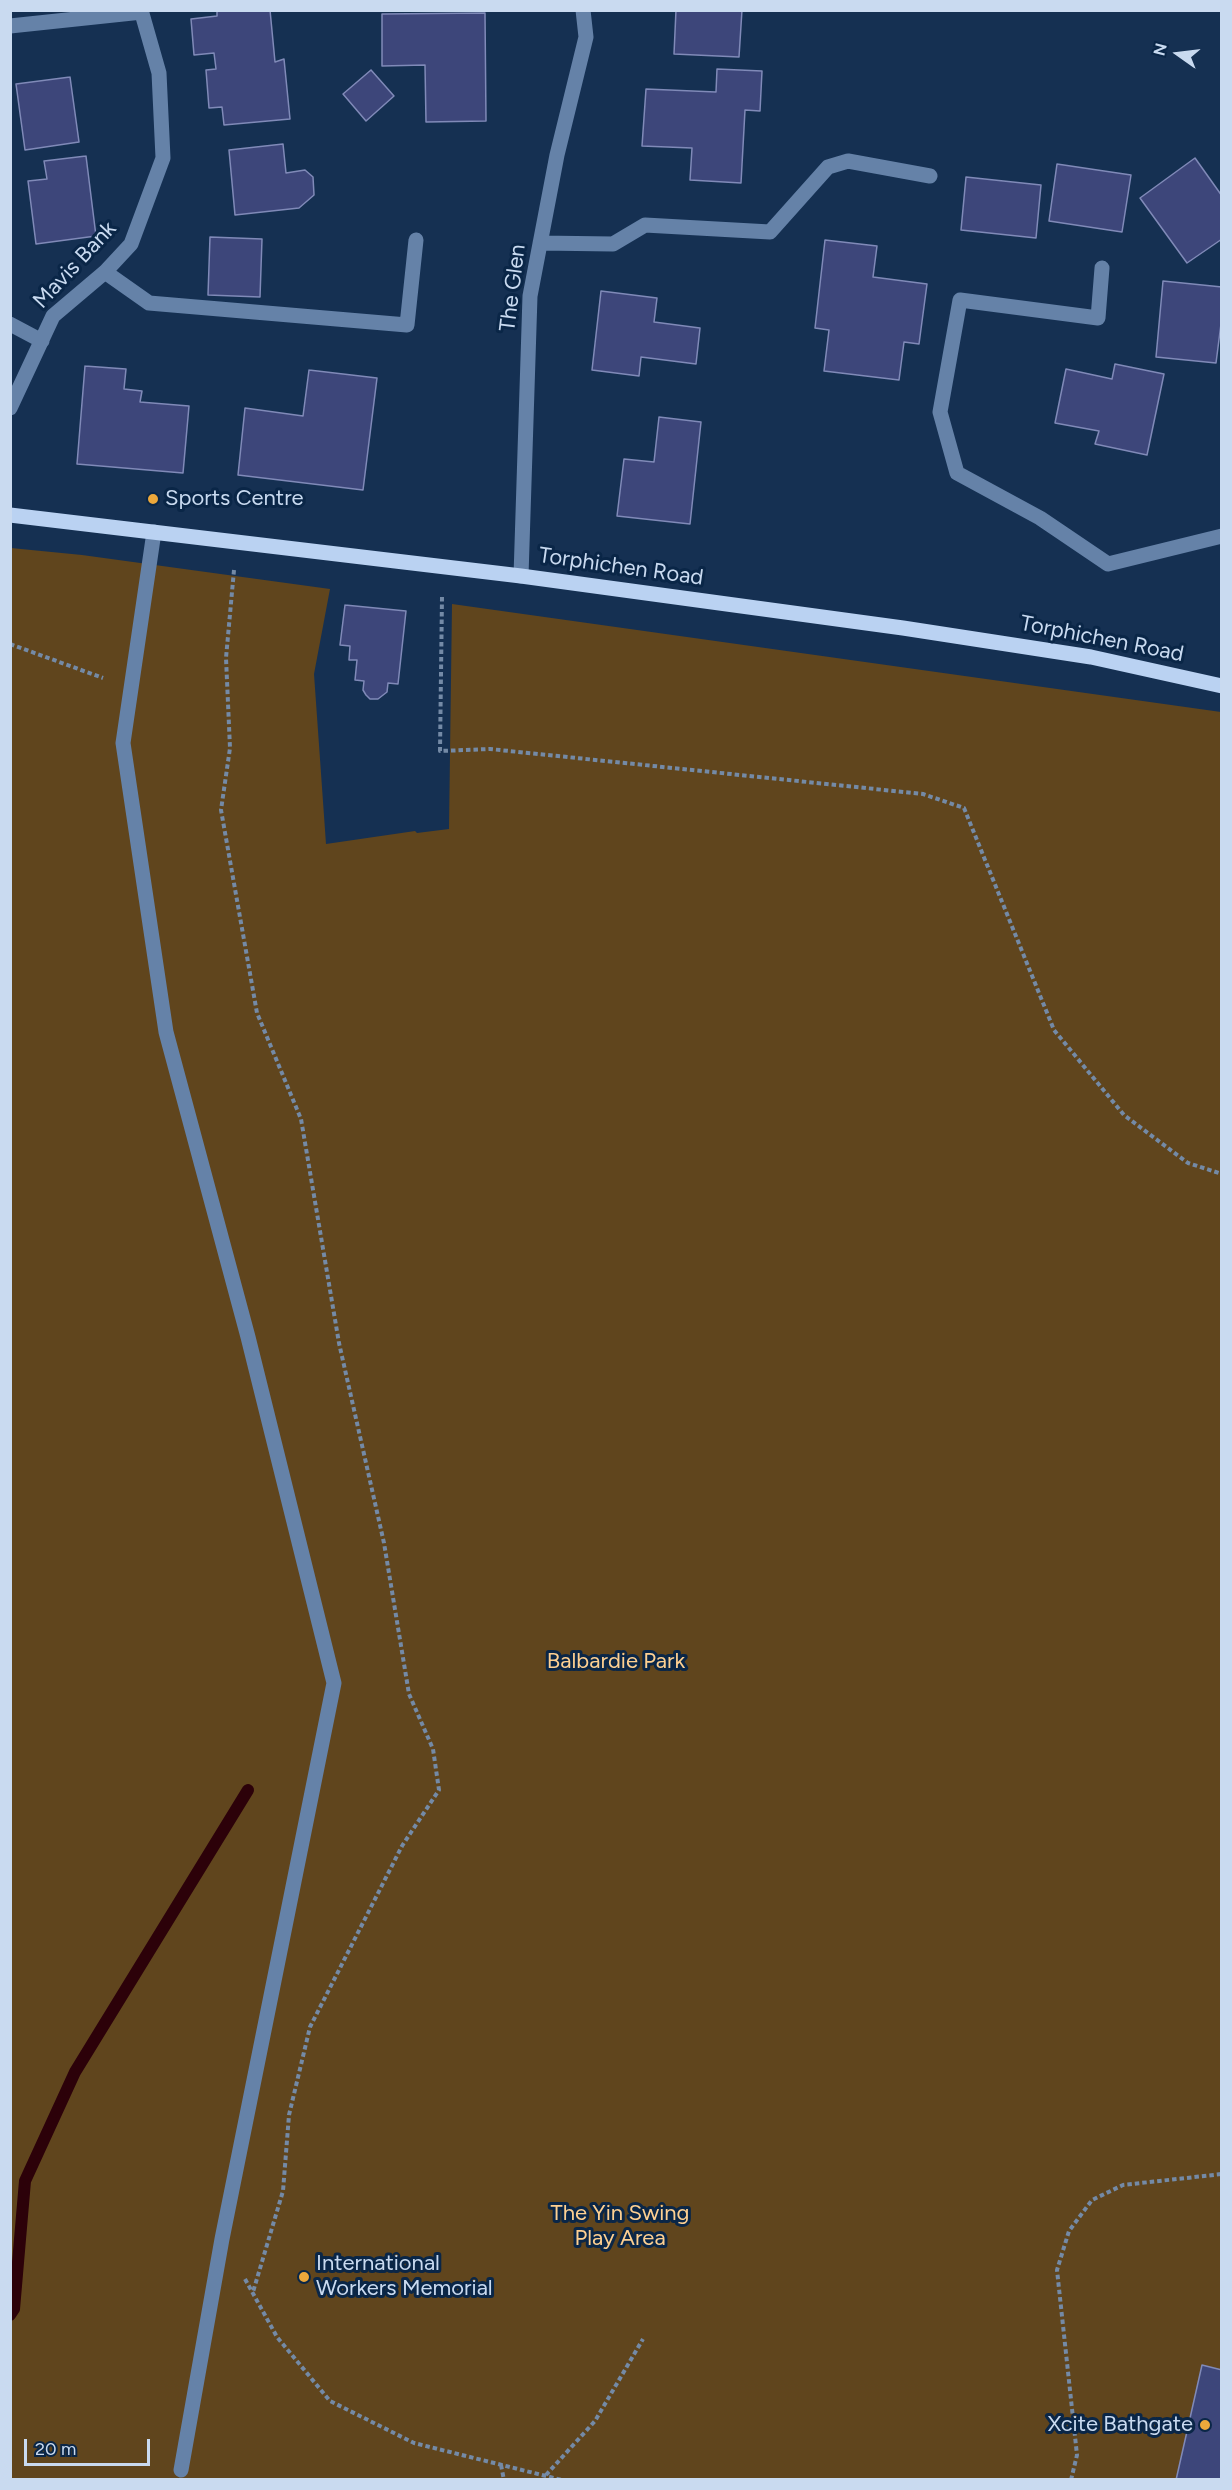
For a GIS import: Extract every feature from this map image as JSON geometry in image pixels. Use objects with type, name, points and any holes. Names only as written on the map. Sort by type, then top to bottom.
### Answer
[{"type":"main road","name":"Torphichen Road","points":[[10,515],[521,576],[891,626],[1091,657],[1221,686]]},
{"type":"street","name":"The Glen","points":[[521,576],[530,296],[557,155],[586,37],[583,10]]},
{"type":"street","points":[[10,26],[142,11]]},
{"type":"street","name":"Mavis Bank","points":[[10,408],[53,316],[105,272],[132,244],[163,158],[159,73],[142,11]]},
{"type":"street","points":[[540,243],[613,244],[645,225],[770,232],[828,167],[848,161],[930,176]]},
{"type":"street","points":[[105,272],[149,303],[406,325],[416,240]]},
{"type":"street","points":[[1102,268],[1098,318],[960,300],[940,412],[957,473],[1040,518],[1108,564],[1221,536]]},
{"type":"street","name":"Mavis Bank","points":[[10,324],[42,341]]},
{"type":"street","points":[[154,532],[129,687],[123,742],[166,1032],[248,1337],[334,1683],[222,2239],[183,2476]]},
{"type":"path","points":[[236,542],[226,658],[230,748],[221,810],[257,1013],[301,1119],[339,1343],[384,1544],[409,1694],[433,1749],[439,1790],[402,1846],[310,2027],[289,2115],[283,2191],[253,2292]]},
{"type":"path","points":[[443,567],[440,751],[490,749],[923,794],[964,808],[1054,1030],[1124,1115],[1188,1163],[1221,1174]]},
{"type":"path","points":[[10,644],[129,687]]},
{"type":"path","points":[[1071,2480],[1077,2454],[1057,2270],[1069,2231],[1092,2199],[1123,2185],[1221,2174]]},
{"type":"path","points":[[222,2239],[277,2337],[330,2402],[414,2443],[562,2480]]},
{"type":"path","points":[[546,2475],[595,2421],[643,2339]]},
{"type":"path","points":[[501,2465],[504,2480]]},
{"type":"green space","name":"Balbardie Park","points":[[11,548],[82,555],[330,589],[314,674],[326,844],[415,831],[417,833],[449,829],[452,604],[1221,712],[1221,2479],[11,2479]]},
{"type":"building","points":[[217,10],[270,10],[275,62],[284,59],[290,119],[224,125],[222,107],[209,108],[206,70],[216,69],[214,53],[194,55],[191,19],[217,16]]},
{"type":"building","points":[[676,10],[742,10],[739,57],[674,54]]},
{"type":"building","points":[[485,13],[486,121],[426,122],[425,65],[382,66],[382,14]]},
{"type":"building","points":[[717,69],[762,71],[760,111],[745,110],[741,183],[690,180],[692,148],[642,146],[646,89],[716,92]]},
{"type":"building","points":[[371,70],[394,96],[366,121],[343,94]]},
{"type":"building","points":[[70,77],[79,142],[25,150],[16,84]]},
{"type":"building","points":[[283,144],[286,173],[305,170],[313,177],[314,195],[299,208],[235,215],[229,150]]},
{"type":"building","points":[[86,156],[96,236],[36,244],[28,181],[47,179],[44,161]]},
{"type":"building","points":[[1195,158],[1222,196],[1222,239],[1187,263],[1140,198]]},
{"type":"building","points":[[1057,164],[1131,175],[1122,232],[1049,221]]},
{"type":"building","points":[[966,177],[1041,185],[1036,238],[961,230]]},
{"type":"building","points":[[210,237],[262,239],[260,297],[208,295]]},
{"type":"building","points":[[825,240],[877,246],[873,277],[927,284],[919,344],[904,342],[899,380],[824,371],[829,330],[815,328]]},
{"type":"building","points":[[1163,281],[1222,287],[1222,316],[1216,363],[1156,357]]},
{"type":"building","points":[[601,291],[657,298],[654,322],[700,328],[696,364],[641,357],[639,376],[592,370]]},
{"type":"building","points":[[1115,364],[1164,374],[1147,455],[1095,444],[1099,431],[1055,423],[1066,369],[1112,379]]},
{"type":"building","points":[[85,366],[126,369],[124,389],[142,391],[140,402],[189,406],[183,473],[77,464]]},
{"type":"building","points":[[309,370],[377,378],[363,490],[238,475],[245,408],[303,416]]},
{"type":"building","points":[[659,417],[701,422],[690,524],[617,516],[624,459],[654,462]]},
{"type":"building","points":[[345,605],[406,611],[398,684],[388,683],[387,692],[378,699],[370,699],[363,690],[364,681],[355,680],[357,660],[349,660],[350,646],[340,645]]},
{"type":"building","name":"Xcite Bathgate","points":[[1202,2365],[1222,2370],[1222,2480],[1176,2480]]},
{"type":"waterway","points":[[10,2315],[14,2309],[25,2181],[75,2072],[248,1790]]},
{"type":"place","name":"Sports Centre","points":[[153,499]]},
{"type":"place","name":"International Workers Memorial","points":[[304,2277]]},
{"type":"place","name":"Xcite Bathgate","points":[[1205,2425]]},
{"type":"park label","name":"The Yin Swing Play Area","points":[[620,2226]]}]
